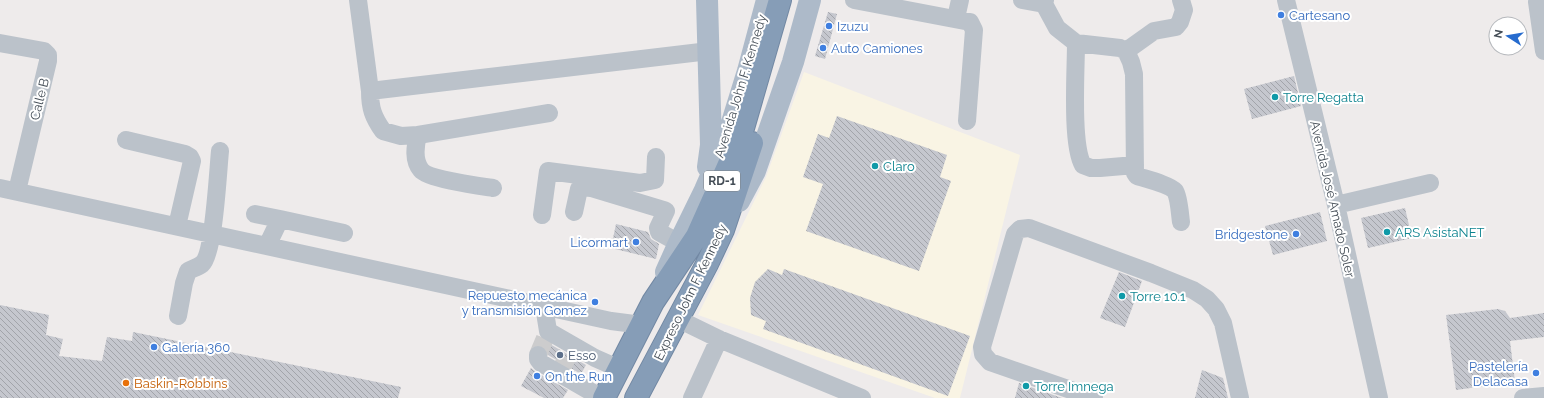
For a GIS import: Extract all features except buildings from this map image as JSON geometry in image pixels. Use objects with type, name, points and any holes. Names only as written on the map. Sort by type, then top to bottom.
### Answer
[{"type":"highway","name":"Expreso John F. Kennedy","points":[[636,398],[707,264],[723,230],[766,103],[780,0]]},
{"type":"highway","name":"Expreso John F. Kennedy","points":[[603,398],[620,369],[653,302],[698,236],[739,142],[794,0]]},
{"type":"main road","points":[[705,190],[711,145],[707,0]]},
{"type":"main road","name":"Avenida John F. Kennedy","points":[[653,302],[726,142],[748,71],[767,0]]},
{"type":"main road","name":"RD-1","points":[[723,230],[755,171],[793,62],[810,0]]},
{"type":"street","points":[[358,0],[370,91],[370,105],[374,120],[382,131],[401,136],[418,135],[550,113]]},
{"type":"street","points":[[854,0],[956,18],[970,22],[974,30],[967,121]]},
{"type":"street","points":[[956,18],[960,0]]},
{"type":"street","points":[[1022,0],[1045,2],[1057,28],[1076,43],[1126,50],[1132,62],[1134,74],[1135,174],[1169,187],[1175,191],[1181,222]]},
{"type":"street","points":[[1126,50],[1154,31],[1176,27],[1180,22],[1184,10],[1181,0]]},
{"type":"street","name":"Avenida José Amado Soler","points":[[1286,0],[1336,205],[1379,398]]},
{"type":"street","points":[[1536,2],[1544,51]]},
{"type":"street","name":"Calle B","points":[[0,42],[44,51],[48,55],[48,60],[8,189]]},
{"type":"street","points":[[1076,43],[1077,141],[1080,160],[1083,165],[1091,168],[1135,165]]},
{"type":"street","points":[[370,91],[709,51]]},
{"type":"street","points":[[418,135],[415,145],[415,156],[417,164],[422,172],[434,177],[493,188]]},
{"type":"street","points":[[126,140],[185,154],[190,157],[192,161],[178,226]]},
{"type":"street","points":[[178,316],[184,283],[188,271],[202,264],[206,256],[212,234],[220,151]]},
{"type":"street","points":[[542,215],[548,171],[640,183],[655,180],[656,156]]},
{"type":"street","points":[[1336,205],[1430,183]]},
{"type":"street","points":[[574,212],[579,189],[584,187],[591,188],[666,211],[658,228],[659,232],[679,243]]},
{"type":"street","points":[[8,189],[611,321],[642,324]]},
{"type":"street","points":[[255,214],[344,233]]},
{"type":"street","points":[[267,246],[280,219]]},
{"type":"street","points":[[1094,398],[990,362],[983,354],[982,347],[1015,234],[1020,229],[1029,228],[1137,267],[1178,284],[1206,298],[1216,309],[1223,323],[1240,398]]},
{"type":"street","points":[[544,306],[548,331],[595,358],[620,369]]},
{"type":"street","points":[[678,319],[718,339],[862,398]]},
{"type":"street","points":[[692,398],[718,339]]},
{"type":"street","points":[[538,355],[538,359],[541,363],[603,398]]},
{"type":"street","points":[[1523,398],[1544,396]]},
{"type":"shaded area","points":[[804,72],[1020,155],[960,398],[935,398],[698,315],[766,177]]},
{"type":"tunnel","points":[[538,355],[548,331]]},
{"type":"tunnel","points":[[559,373],[573,346]]},
{"type":"place","name":"Cartesano","points":[[1281,15]]},
{"type":"place","name":"Izuzu","points":[[829,26]]},
{"type":"place","name":"Auto Camiones","points":[[823,48]]},
{"type":"place","name":"Torre Regatta","points":[[1275,97]]},
{"type":"place","name":"Claro","points":[[875,166]]},
{"type":"place","name":"ARS AsistaNET","points":[[1387,232]]},
{"type":"place","name":"Bridgestone","points":[[1296,234]]},
{"type":"place","name":"Licormart","points":[[636,242]]},
{"type":"place","name":"Torre 10.1","points":[[1122,296]]},
{"type":"place","name":"Repuesto mecánica y transmisión Gomez","points":[[595,302]]},
{"type":"place","name":"Galería 360","points":[[154,347]]},
{"type":"place","name":"Esso","points":[[560,355]]},
{"type":"place","name":"Pastelería Delacasa","points":[[1536,373]]},
{"type":"place","name":"On the Run","points":[[537,376]]},
{"type":"place","name":"Baskin-Robbins","points":[[126,383]]},
{"type":"place","name":"Torre Imnega","points":[[1026,386]]}]
